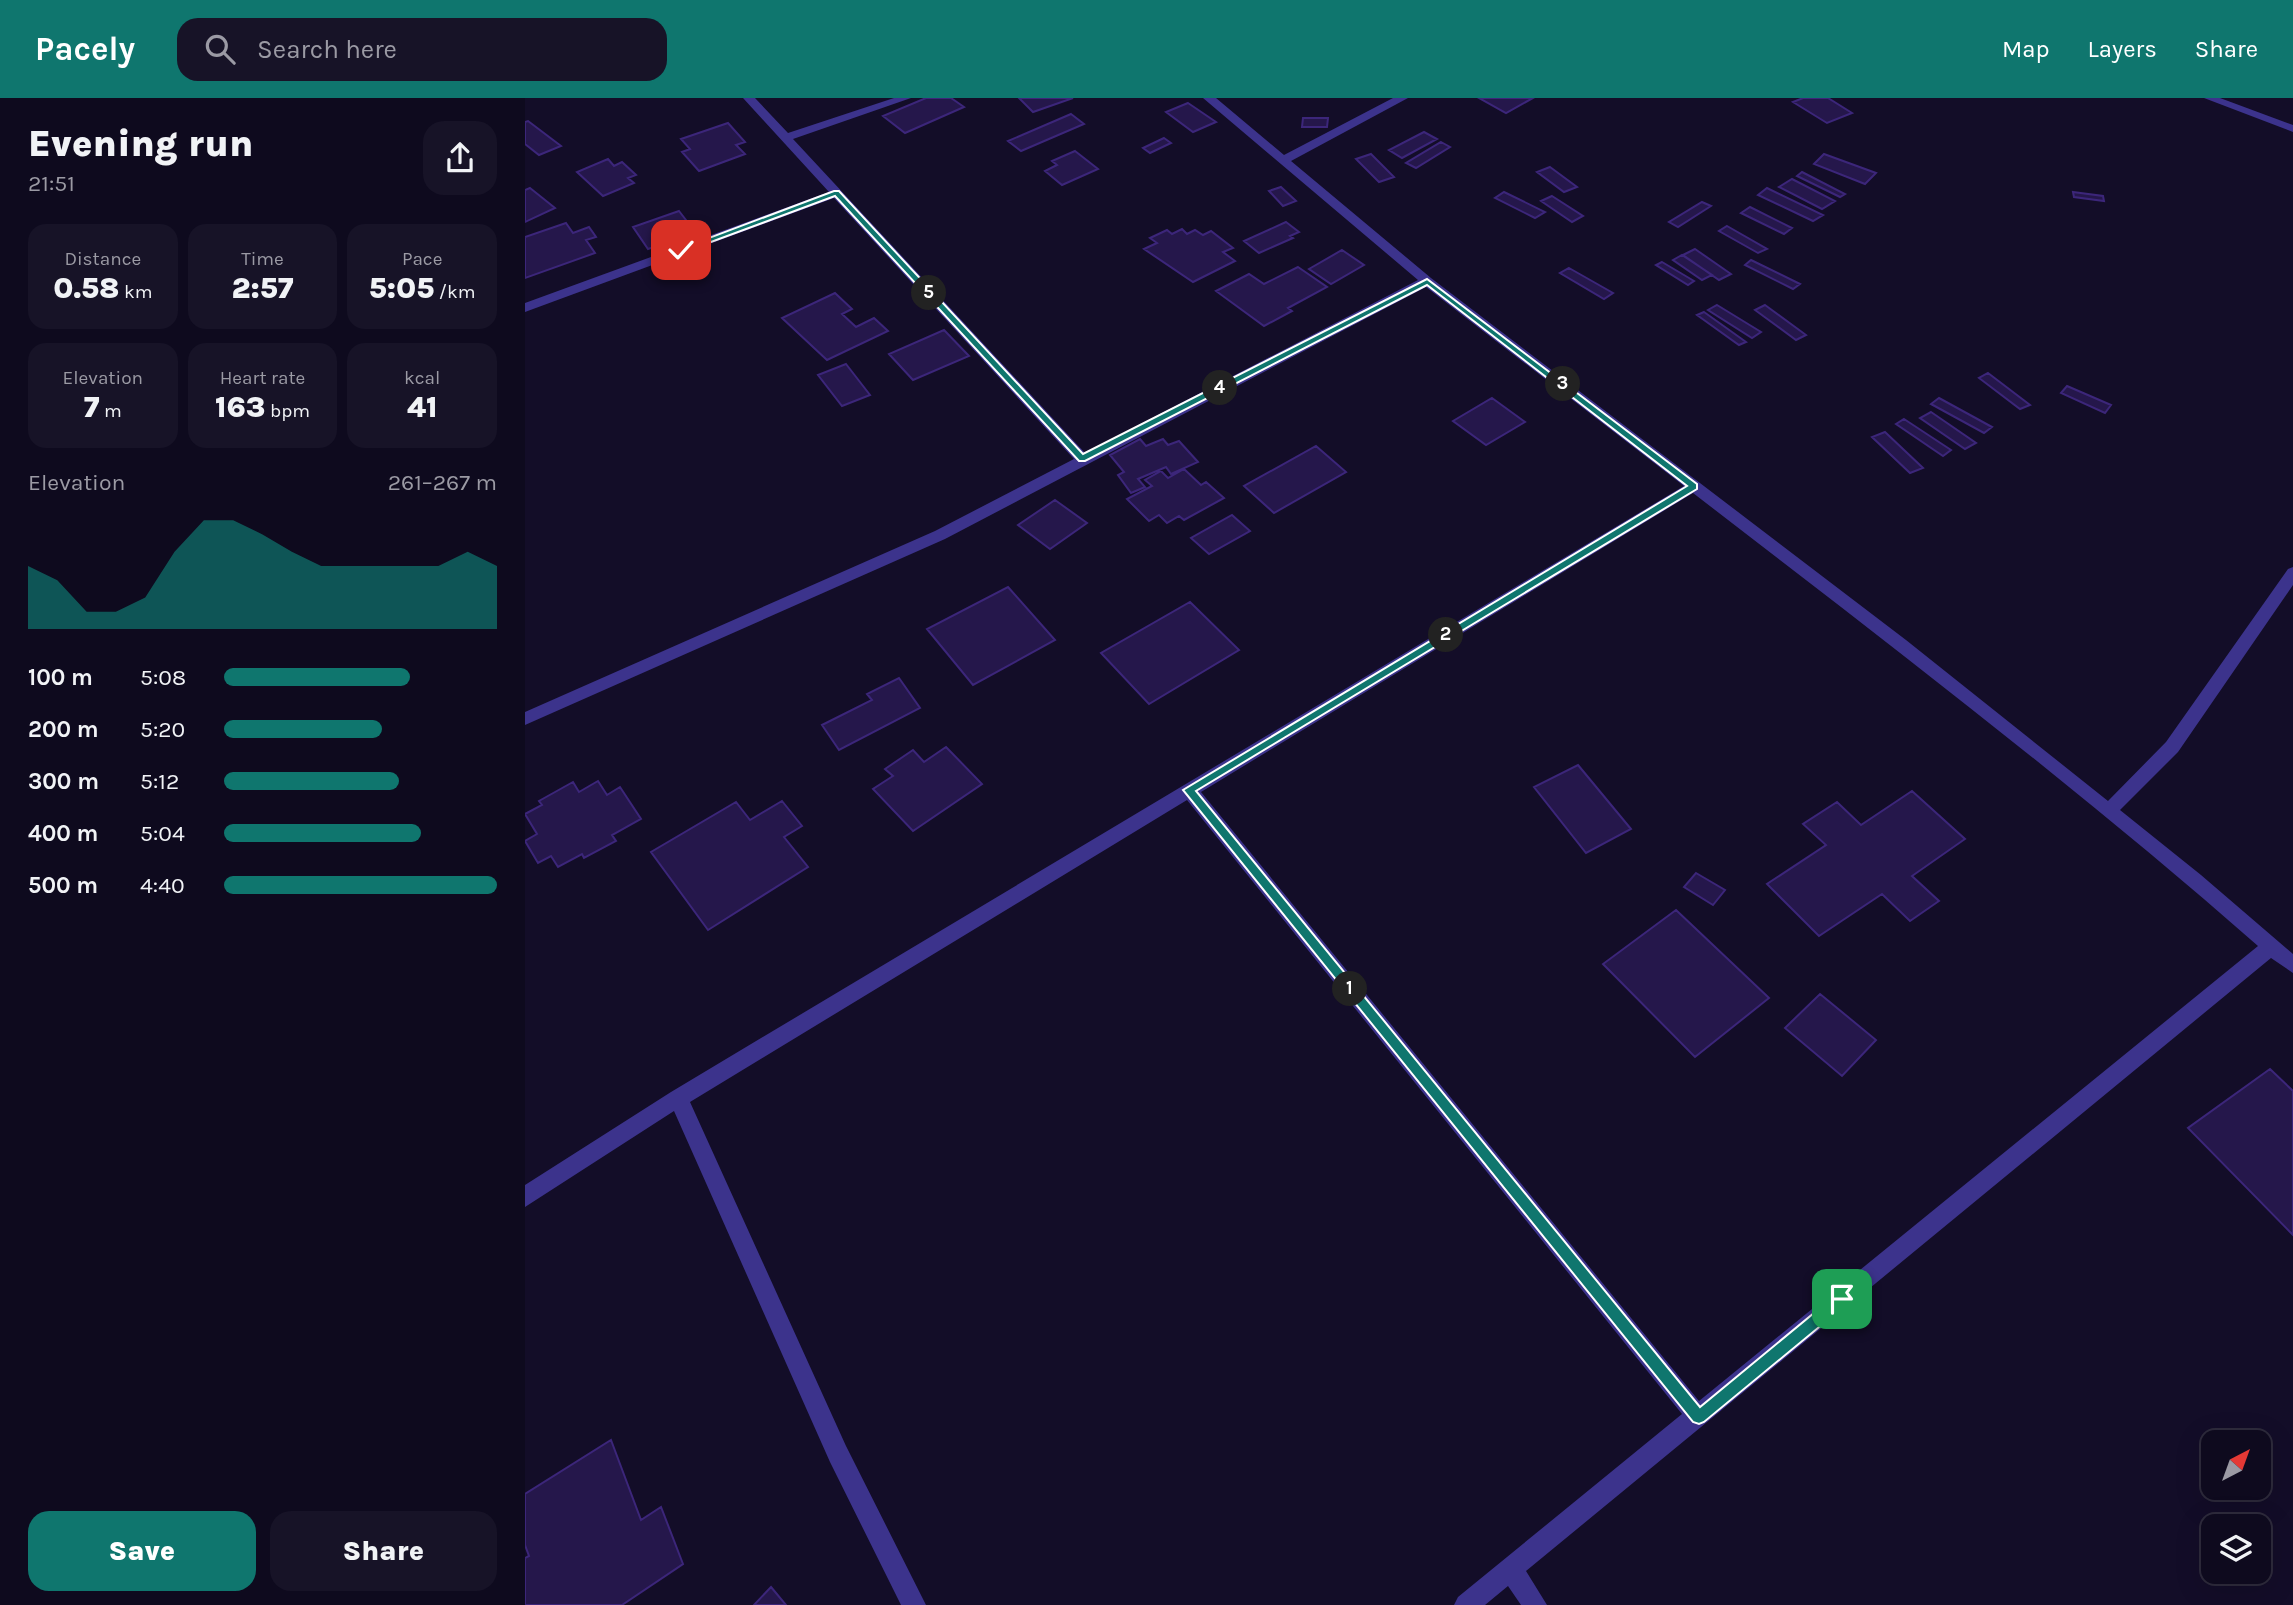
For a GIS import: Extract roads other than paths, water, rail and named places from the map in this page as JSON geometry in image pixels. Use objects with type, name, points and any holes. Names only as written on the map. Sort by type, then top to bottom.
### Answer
[{"type":"street","points":[[749,98],[1082,459]]},
{"type":"street","points":[[785,138],[905,98]]},
{"type":"street","points":[[1209,98],[1427,281],[1900,644],[2109,811],[2293,965]]},
{"type":"street","points":[[1283,160],[1402,98]]},
{"type":"street","points":[[2210,98],[2293,129]]},
{"type":"street","points":[[525,308],[836,193]]},
{"type":"street","points":[[525,719],[940,535],[1427,281]]},
{"type":"street","points":[[525,1197],[678,1098],[1693,486]]},
{"type":"street","points":[[2109,811],[2172,747],[2293,573]]},
{"type":"street","points":[[1189,790],[1699,1417]]},
{"type":"street","points":[[1466,1605],[2272,946]]},
{"type":"street","points":[[678,1098],[838,1454],[914,1605]]},
{"type":"street","points":[[1511,1569],[1535,1605]]}]
